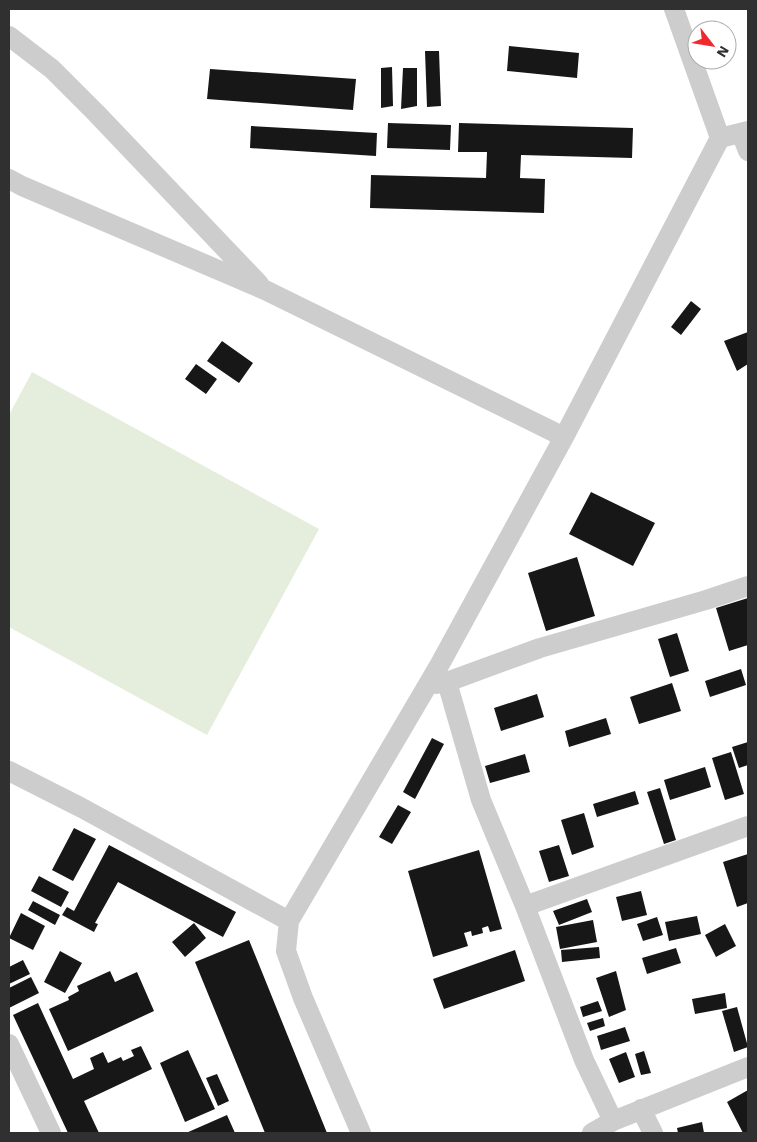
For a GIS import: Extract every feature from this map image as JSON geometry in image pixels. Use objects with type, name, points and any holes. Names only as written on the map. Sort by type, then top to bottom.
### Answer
[{"type":"street","points":[[361,1133],[303,998],[286,951],[289,921],[427,685],[564,437],[720,138],[674,9]]},
{"type":"street","points":[[9,36],[52,69],[264,290]]},
{"type":"street","points":[[720,138],[746,138]]},
{"type":"street","points":[[9,178],[22,186],[264,290],[564,437]]},
{"type":"street","points":[[427,685],[447,682],[540,648],[748,586]]},
{"type":"street","points":[[447,682],[481,800],[525,906],[584,1060],[613,1120]]},
{"type":"street","points":[[9,771],[82,808],[289,921]]},
{"type":"street","points":[[525,906],[748,826]]},
{"type":"street","points":[[9,1044],[51,1133]]},
{"type":"street","points":[[592,1133],[613,1120],[748,1067]]},
{"type":"street","points":[[641,1109],[653,1133]]},
{"type":"green space","points":[[32,372],[319,529],[207,735],[9,627],[9,415]]},
{"type":"building","points":[[509,46],[579,53],[577,78],[507,71]]},
{"type":"building","points":[[425,51],[439,51],[441,106],[427,107]]},
{"type":"building","points":[[392,67],[393,106],[381,108],[381,68]]},
{"type":"building","points":[[403,68],[417,68],[417,106],[401,109]]},
{"type":"building","points":[[210,69],[356,79],[353,110],[207,99]]},
{"type":"building","points":[[388,123],[451,125],[450,150],[387,148]]},
{"type":"building","points":[[459,123],[633,128],[632,158],[521,155],[520,178],[545,179],[544,213],[370,208],[371,175],[486,178],[487,152],[458,152]]},
{"type":"building","points":[[251,126],[377,133],[376,156],[250,148]]},
{"type":"building","points":[[691,301],[701,309],[681,335],[671,327]]},
{"type":"building","points":[[748,332],[748,364],[737,371],[724,341]]},
{"type":"building","points":[[222,341],[253,363],[239,383],[207,361]]},
{"type":"building","points":[[196,364],[217,379],[206,394],[185,379]]},
{"type":"building","points":[[591,492],[655,523],[633,566],[569,534]]},
{"type":"building","points":[[577,557],[595,616],[546,631],[528,573]]},
{"type":"building","points":[[748,598],[748,645],[729,651],[716,608]]},
{"type":"building","points":[[677,633],[689,671],[670,677],[658,639]]},
{"type":"building","points":[[741,669],[746,685],[710,697],[705,681]]},
{"type":"building","points":[[672,683],[681,711],[639,724],[630,697]]},
{"type":"building","points":[[537,694],[544,717],[501,731],[494,708]]},
{"type":"building","points":[[606,718],[611,734],[569,747],[565,731]]},
{"type":"building","points":[[432,738],[444,744],[415,799],[403,792]]},
{"type":"building","points":[[748,742],[748,765],[739,768],[732,747]]},
{"type":"building","points":[[731,752],[744,794],[725,800],[712,758]]},
{"type":"building","points":[[525,754],[530,772],[490,783],[485,766]]},
{"type":"building","points":[[705,767],[711,787],[670,800],[664,780]]},
{"type":"building","points":[[660,788],[676,840],[664,844],[647,792]]},
{"type":"building","points":[[635,791],[639,804],[597,817],[593,804]]},
{"type":"building","points":[[398,805],[411,812],[392,844],[379,837]]},
{"type":"building","points":[[584,813],[594,847],[572,855],[561,820]]},
{"type":"building","points":[[74,828],[96,839],[73,881],[52,870]]},
{"type":"building","points":[[109,845],[236,912],[223,937],[118,882],[95,923],[98,924],[94,932],[62,915],[67,907],[74,911]]},
{"type":"building","points":[[559,845],[569,876],[549,882],[539,851]]},
{"type":"building","points":[[479,850],[502,929],[490,932],[488,926],[482,928],[483,933],[472,936],[471,931],[464,933],[468,946],[433,957],[408,871]]},
{"type":"building","points":[[748,854],[748,903],[737,907],[723,862]]},
{"type":"building","points":[[39,876],[69,892],[61,907],[31,891]]},
{"type":"building","points":[[641,891],[647,915],[622,921],[616,897]]},
{"type":"building","points":[[587,899],[592,912],[559,925],[553,911]]},
{"type":"building","points":[[33,901],[60,915],[55,925],[28,910]]},
{"type":"building","points":[[21,913],[45,926],[33,950],[9,938]]},
{"type":"building","points":[[697,916],[701,934],[669,941],[665,922]]},
{"type":"building","points":[[657,917],[663,935],[643,941],[637,924]]},
{"type":"building","points":[[593,920],[597,942],[560,949],[556,927]]},
{"type":"building","points":[[194,923],[206,938],[185,957],[172,942]]},
{"type":"building","points":[[725,924],[736,946],[716,957],[705,935]]},
{"type":"building","points":[[249,940],[327,1133],[265,1133],[195,962]]},
{"type":"building","points":[[599,947],[600,958],[562,962],[561,950]]},
{"type":"building","points":[[676,948],[681,963],[647,974],[642,958]]},
{"type":"building","points":[[515,950],[525,981],[444,1009],[433,979]]},
{"type":"building","points":[[60,951],[82,963],[65,993],[44,982]]},
{"type":"building","points":[[23,960],[30,974],[9,984],[9,967]]},
{"type":"building","points":[[110,971],[115,982],[137,972],[154,1011],[68,1051],[49,1009],[69,1000],[68,997],[79,991],[77,986]]},
{"type":"building","points":[[616,971],[626,1010],[609,1017],[596,978]]},
{"type":"building","points":[[31,977],[39,993],[9,1008],[9,988]]},
{"type":"building","points":[[725,993],[727,1008],[695,1014],[692,999]]},
{"type":"building","points":[[598,1001],[602,1011],[583,1017],[580,1007]]},
{"type":"building","points":[[38,1003],[73,1079],[94,1069],[90,1058],[103,1052],[108,1063],[121,1057],[123,1061],[134,1056],[131,1050],[141,1046],[152,1069],[84,1101],[99,1133],[68,1133],[13,1015]]},
{"type":"building","points":[[737,1007],[748,1047],[734,1052],[722,1011]]},
{"type":"building","points":[[603,1018],[605,1026],[590,1031],[587,1023]]},
{"type":"building","points":[[625,1027],[630,1041],[601,1050],[597,1036]]},
{"type":"building","points":[[188,1050],[215,1109],[185,1122],[160,1063]]},
{"type":"building","points":[[644,1051],[651,1073],[641,1075],[635,1054]]},
{"type":"building","points":[[626,1052],[635,1077],[619,1083],[609,1059]]},
{"type":"building","points":[[217,1074],[229,1101],[218,1106],[206,1078]]},
{"type":"building","points":[[748,1090],[748,1133],[743,1133],[727,1102]]},
{"type":"building","points":[[227,1115],[235,1133],[186,1133]]},
{"type":"building","points":[[702,1122],[704,1133],[678,1133],[677,1128]]}]
